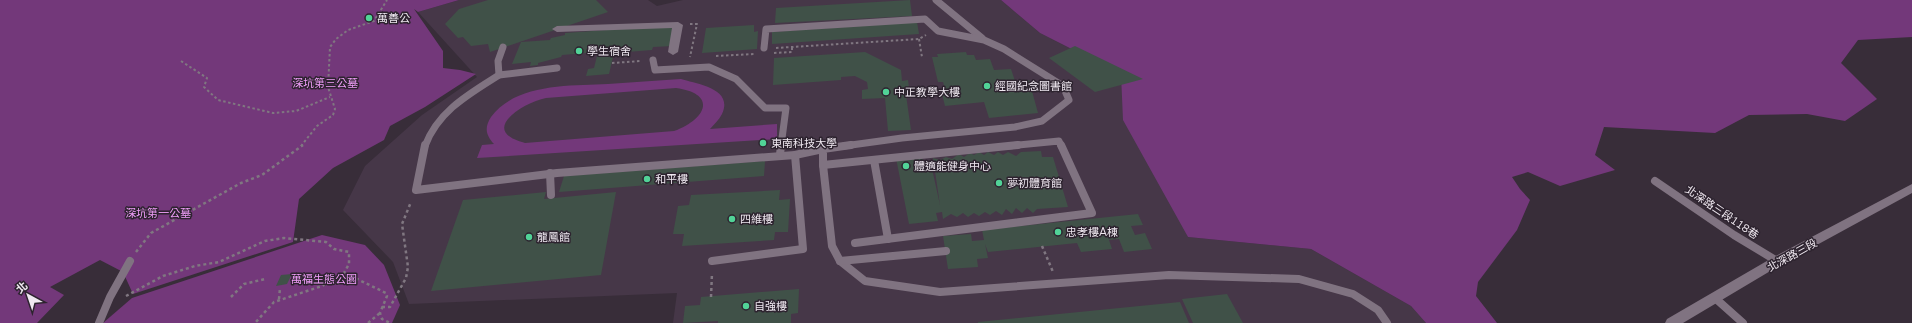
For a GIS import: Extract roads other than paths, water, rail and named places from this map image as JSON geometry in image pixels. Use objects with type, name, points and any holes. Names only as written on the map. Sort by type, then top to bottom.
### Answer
[{"type":"main road","points":[[557,29],[678,25],[673,52]]},
{"type":"main road","name":"北深路三段","points":[[1672,323],[1777,261],[1912,188]]},
{"type":"lane","points":[[936,0],[984,40]]},
{"type":"lane","points":[[558,68],[499,75],[444,113],[430,131],[425,145],[416,190],[499,178],[550,173],[794,155],[823,149],[902,138],[1015,127],[1042,121],[1069,100],[1063,86],[1004,49],[984,40],[938,31],[925,19],[766,30],[761,51]]},
{"type":"lane","points":[[499,75],[498,62],[503,47]]},
{"type":"lane","points":[[653,60],[655,70],[709,67],[736,79],[765,108],[786,108],[780,156]]},
{"type":"lane","points":[[823,165],[1059,141],[1092,213],[855,243]]},
{"type":"lane","points":[[823,149],[823,165],[832,246],[840,261],[865,281],[940,292],[1169,275],[1299,279],[1353,294],[1378,310],[1387,323]]},
{"type":"lane","points":[[712,261],[803,249],[794,155]]},
{"type":"lane","points":[[874,160],[888,239]]},
{"type":"lane","points":[[550,173],[551,195]]},
{"type":"lane","name":"北深路三段118巷","points":[[1655,181],[1734,235],[1777,261]]},
{"type":"lane","points":[[840,261],[946,251]]},
{"type":"lane","points":[[99,323],[107,304],[130,261]]},
{"type":"lane","points":[[1715,298],[1743,323]]},
{"type":"place","name":"萬善公","points":[[369,18]]},
{"type":"place","name":"學生宿舍","points":[[579,51]]},
{"type":"place","name":"經國紀念圖書館","points":[[987,86]]},
{"type":"place","name":"中正教學大樓","points":[[886,92]]},
{"type":"place","name":"東南科技大學","points":[[763,143]]},
{"type":"place","name":"體適能健身中心","points":[[906,166]]},
{"type":"place","name":"和平樓","points":[[647,179]]},
{"type":"place","name":"夢初體育館","points":[[999,183]]},
{"type":"place","name":"四維樓","points":[[732,219]]},
{"type":"place","name":"忠孝樓A棟","points":[[1058,232]]},
{"type":"place","name":"龍鳳館","points":[[529,237]]},
{"type":"place","name":"自強樓","points":[[746,306]]},
{"type":"park label","name":"深坑第三公墓","points":[[325,83]]},
{"type":"park label","name":"深坑第一公墓","points":[[158,213]]},
{"type":"park label","name":"萬福生態公園","points":[[324,279]]}]
